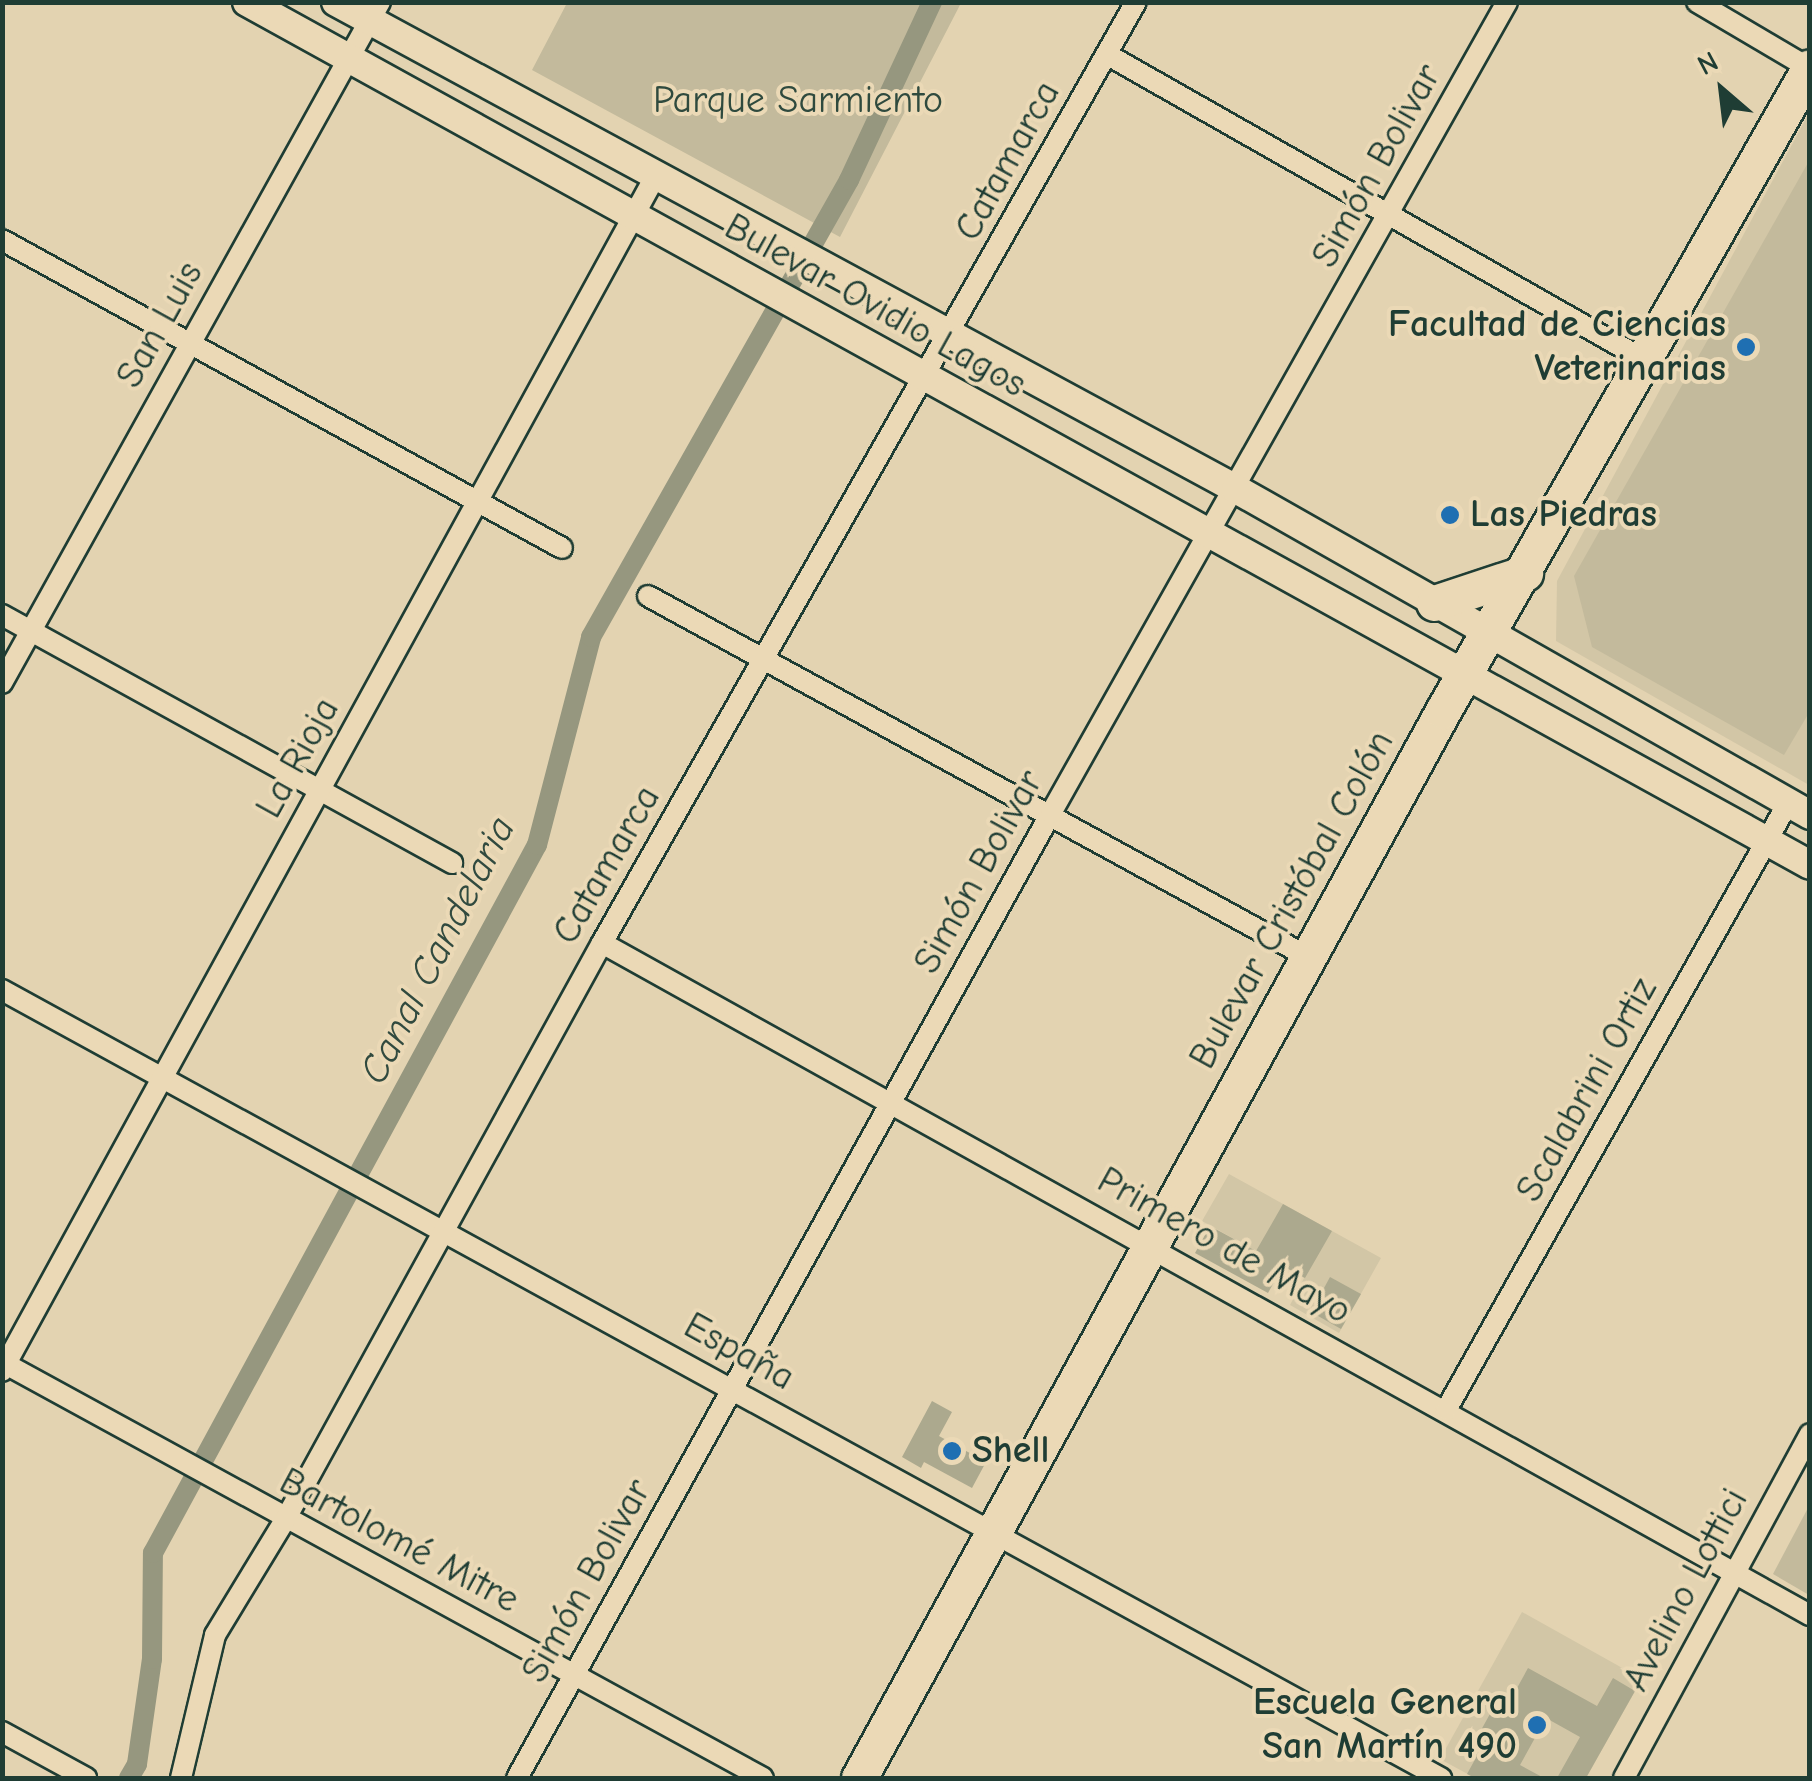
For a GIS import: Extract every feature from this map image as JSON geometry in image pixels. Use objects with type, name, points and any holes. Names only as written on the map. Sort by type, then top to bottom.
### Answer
[{"type":"highway","name":"Bulevar Cristóbal Colón","points":[[859,1778],[1467,675],[1809,68]]},
{"type":"highway","points":[[1434,603],[1524,573]]},
{"type":"main road","name":"Bulevar Ovidio Lagos","points":[[247,2],[1810,866]]},
{"type":"main road","name":"Bulevar Ovidio Lagos","points":[[336,2],[375,12],[655,177],[1236,489],[1799,809]]},
{"type":"street","name":"Catamarca","points":[[181,1778],[207,1654],[285,1520],[602,943],[1136,2]]},
{"type":"street","name":"Simón Bolivar","points":[[517,1778],[1050,813],[1211,535],[1508,2]]},
{"type":"street","points":[[1697,2],[1809,68]]},
{"type":"street","name":"San Luis","points":[[2,683],[375,12]]},
{"type":"street","points":[[1108,55],[1643,359]]},
{"type":"street","name":"La Rioja","points":[[4,1366],[655,177]]},
{"type":"street","points":[[2,240],[562,548]]},
{"type":"street","points":[[648,596],[1310,958]]},
{"type":"street","points":[[2,615],[452,863]]},
{"type":"street","name":"Scalabrini Ortiz","points":[[1446,1410],[1767,842],[1799,809]]},
{"type":"street","name":"Primero de Mayo","points":[[602,943],[1152,1245],[1810,1615]]},
{"type":"street","name":"España","points":[[2,990],[1441,1778]]},
{"type":"street","name":"Bartolomé Mitre","points":[[4,1366],[763,1778]]},
{"type":"street","name":"Avelino Lottici","points":[[1624,1778],[1810,1434]]},
{"type":"street","points":[[2,1732],[86,1778]]},
{"type":"shaded area","name":"Facultad de Ciencias Veterinarias","points":[[1809,113],[1809,785],[1556,641],[1557,581]]},
{"type":"shaded area","points":[[1229,1174],[1381,1258],[1339,1333],[1290,1305],[1304,1278],[1202,1221]]},
{"type":"shaded area","name":"Escuela General San Martín 490","points":[[1522,1612],[1642,1679],[1586,1778],[1475,1778],[1440,1759]]},
{"type":"green space","name":"Parque Sarmiento","points":[[567,2],[961,3],[840,237],[532,70]]},
{"type":"green space","name":"Facultad de Ciencias Veterinarias","points":[[1809,161],[1810,711],[1784,755],[1592,647],[1574,576]]},
{"type":"green space","points":[[1809,1506],[1810,1595],[1773,1574]]},
{"type":"building","points":[[1283,1204],[1332,1231],[1305,1278],[1283,1266],[1268,1293],[1195,1253],[1210,1226],[1256,1251]]},
{"type":"building","points":[[1330,1277],[1361,1294],[1341,1329],[1311,1312]]},
{"type":"building","points":[[932,1401],[952,1412],[939,1436],[986,1462],[972,1488],[924,1462],[921,1468],[902,1457]]},
{"type":"building","points":[[1528,1668],[1597,1706],[1613,1678],[1635,1691],[1586,1778],[1557,1778],[1580,1737],[1546,1718],[1520,1765],[1544,1778],[1475,1778],[1467,1774],[1483,1745],[1475,1741],[1501,1694],[1511,1699]]},
{"type":"waterway","name":"Canal Candelaria","points":[[129,1778],[137,1764],[152,1659],[153,1553],[537,845],[591,637],[849,180],[932,2]]},
{"type":"place","name":"Facultad de Ciencias Veterinarias","points":[[1746,347]]},
{"type":"place","name":"Las Piedras","points":[[1450,515]]},
{"type":"place","name":"Shell","points":[[952,1451]]},
{"type":"place","name":"Escuela General San Martín 490","points":[[1537,1725]]}]
